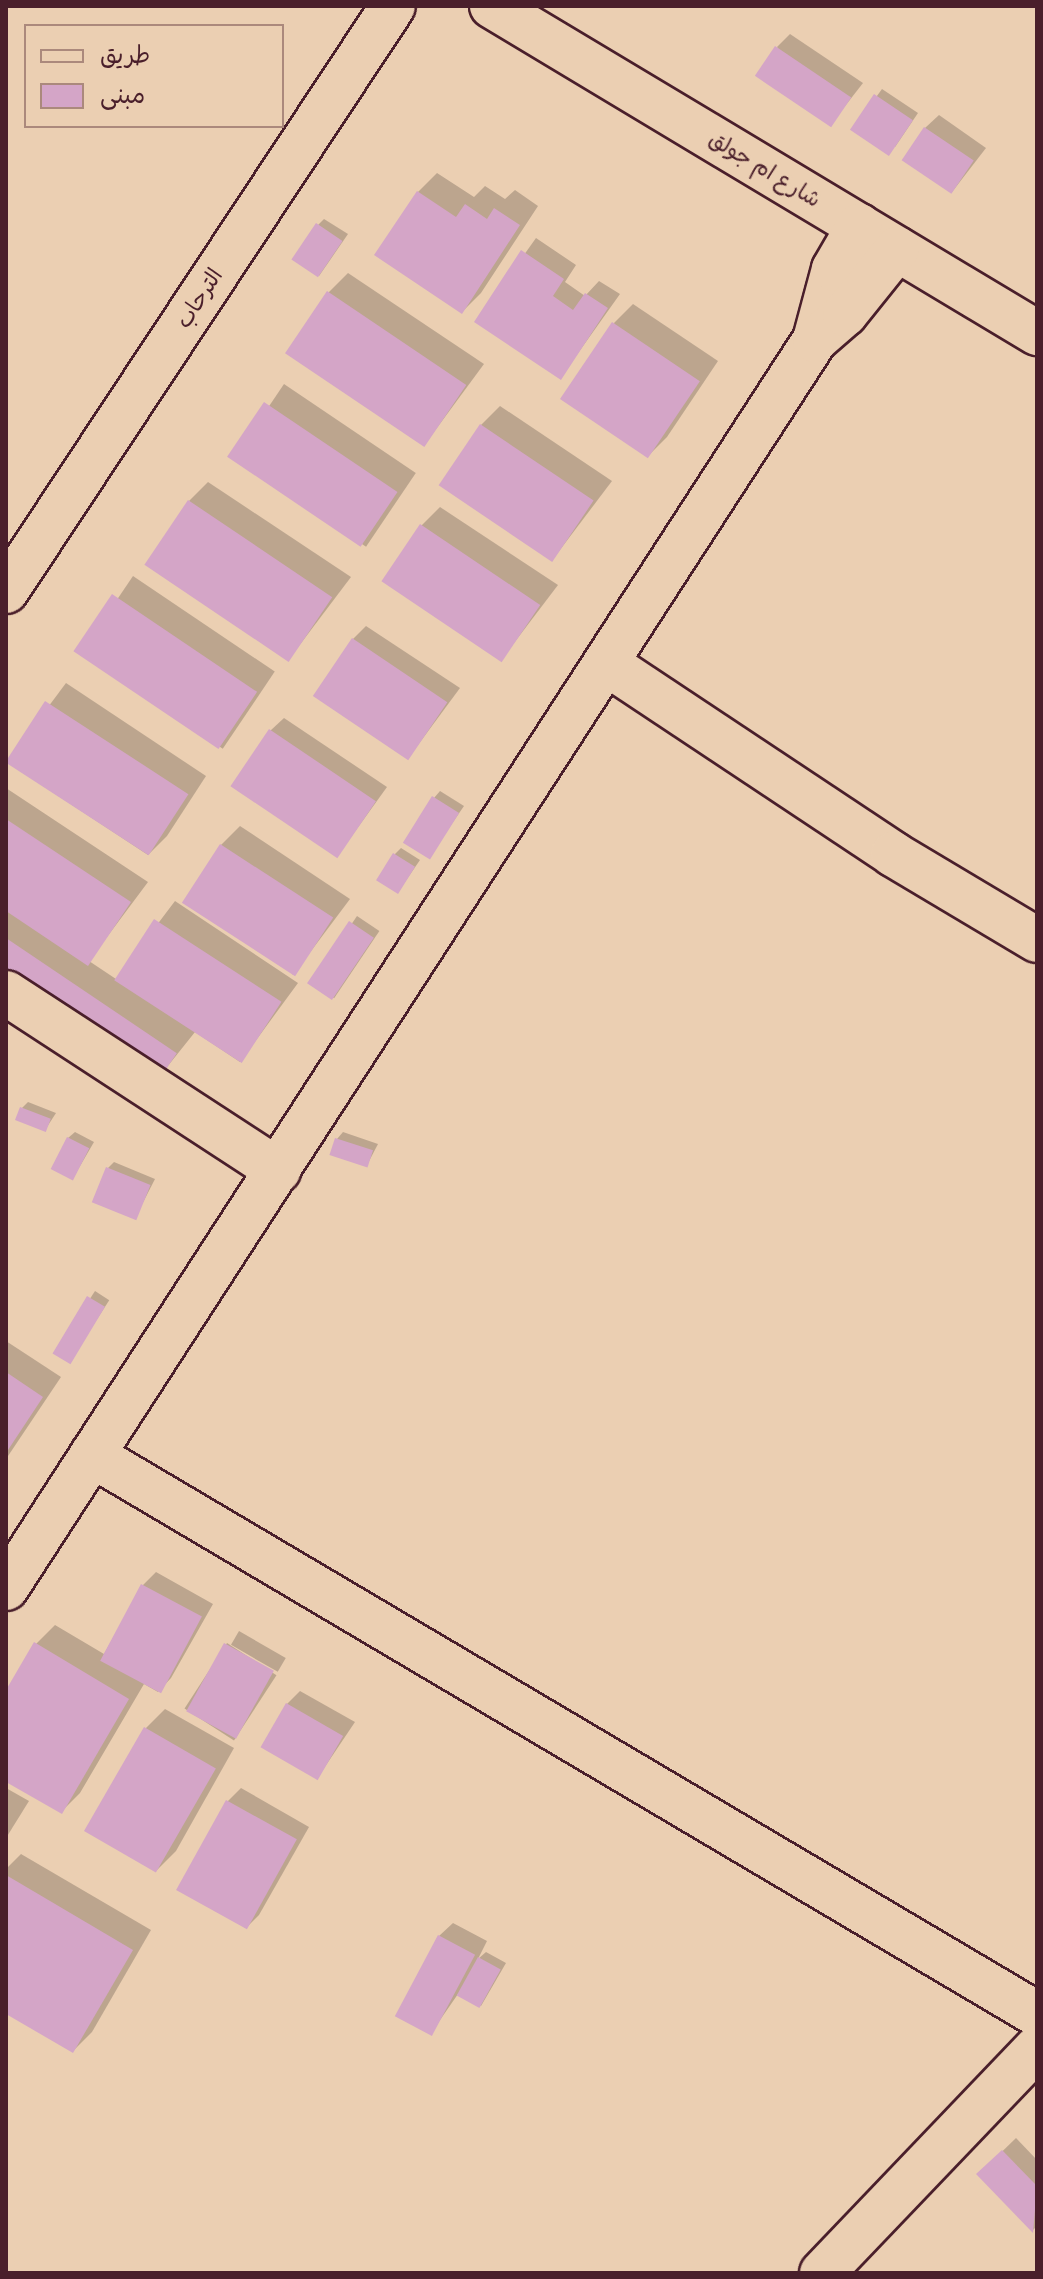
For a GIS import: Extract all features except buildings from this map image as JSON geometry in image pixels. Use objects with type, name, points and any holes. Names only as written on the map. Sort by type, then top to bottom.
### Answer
[{"type":"street","name":"الترحاب","points":[[6,591],[393,6]]},
{"type":"street","name":"شارع ام جولق","points":[[492,6],[1037,333]]},
{"type":"street","points":[[815,340],[834,269],[859,226]]},
{"type":"street","points":[[6,1588],[815,340],[845,314],[897,249]]},
{"type":"street","points":[[606,663],[893,854],[1037,940]]},
{"type":"street","points":[[6,993],[278,1170]]},
{"type":"street","points":[[92,1455],[1037,2014]]},
{"type":"street","points":[[822,2273],[1037,2048]]}]
